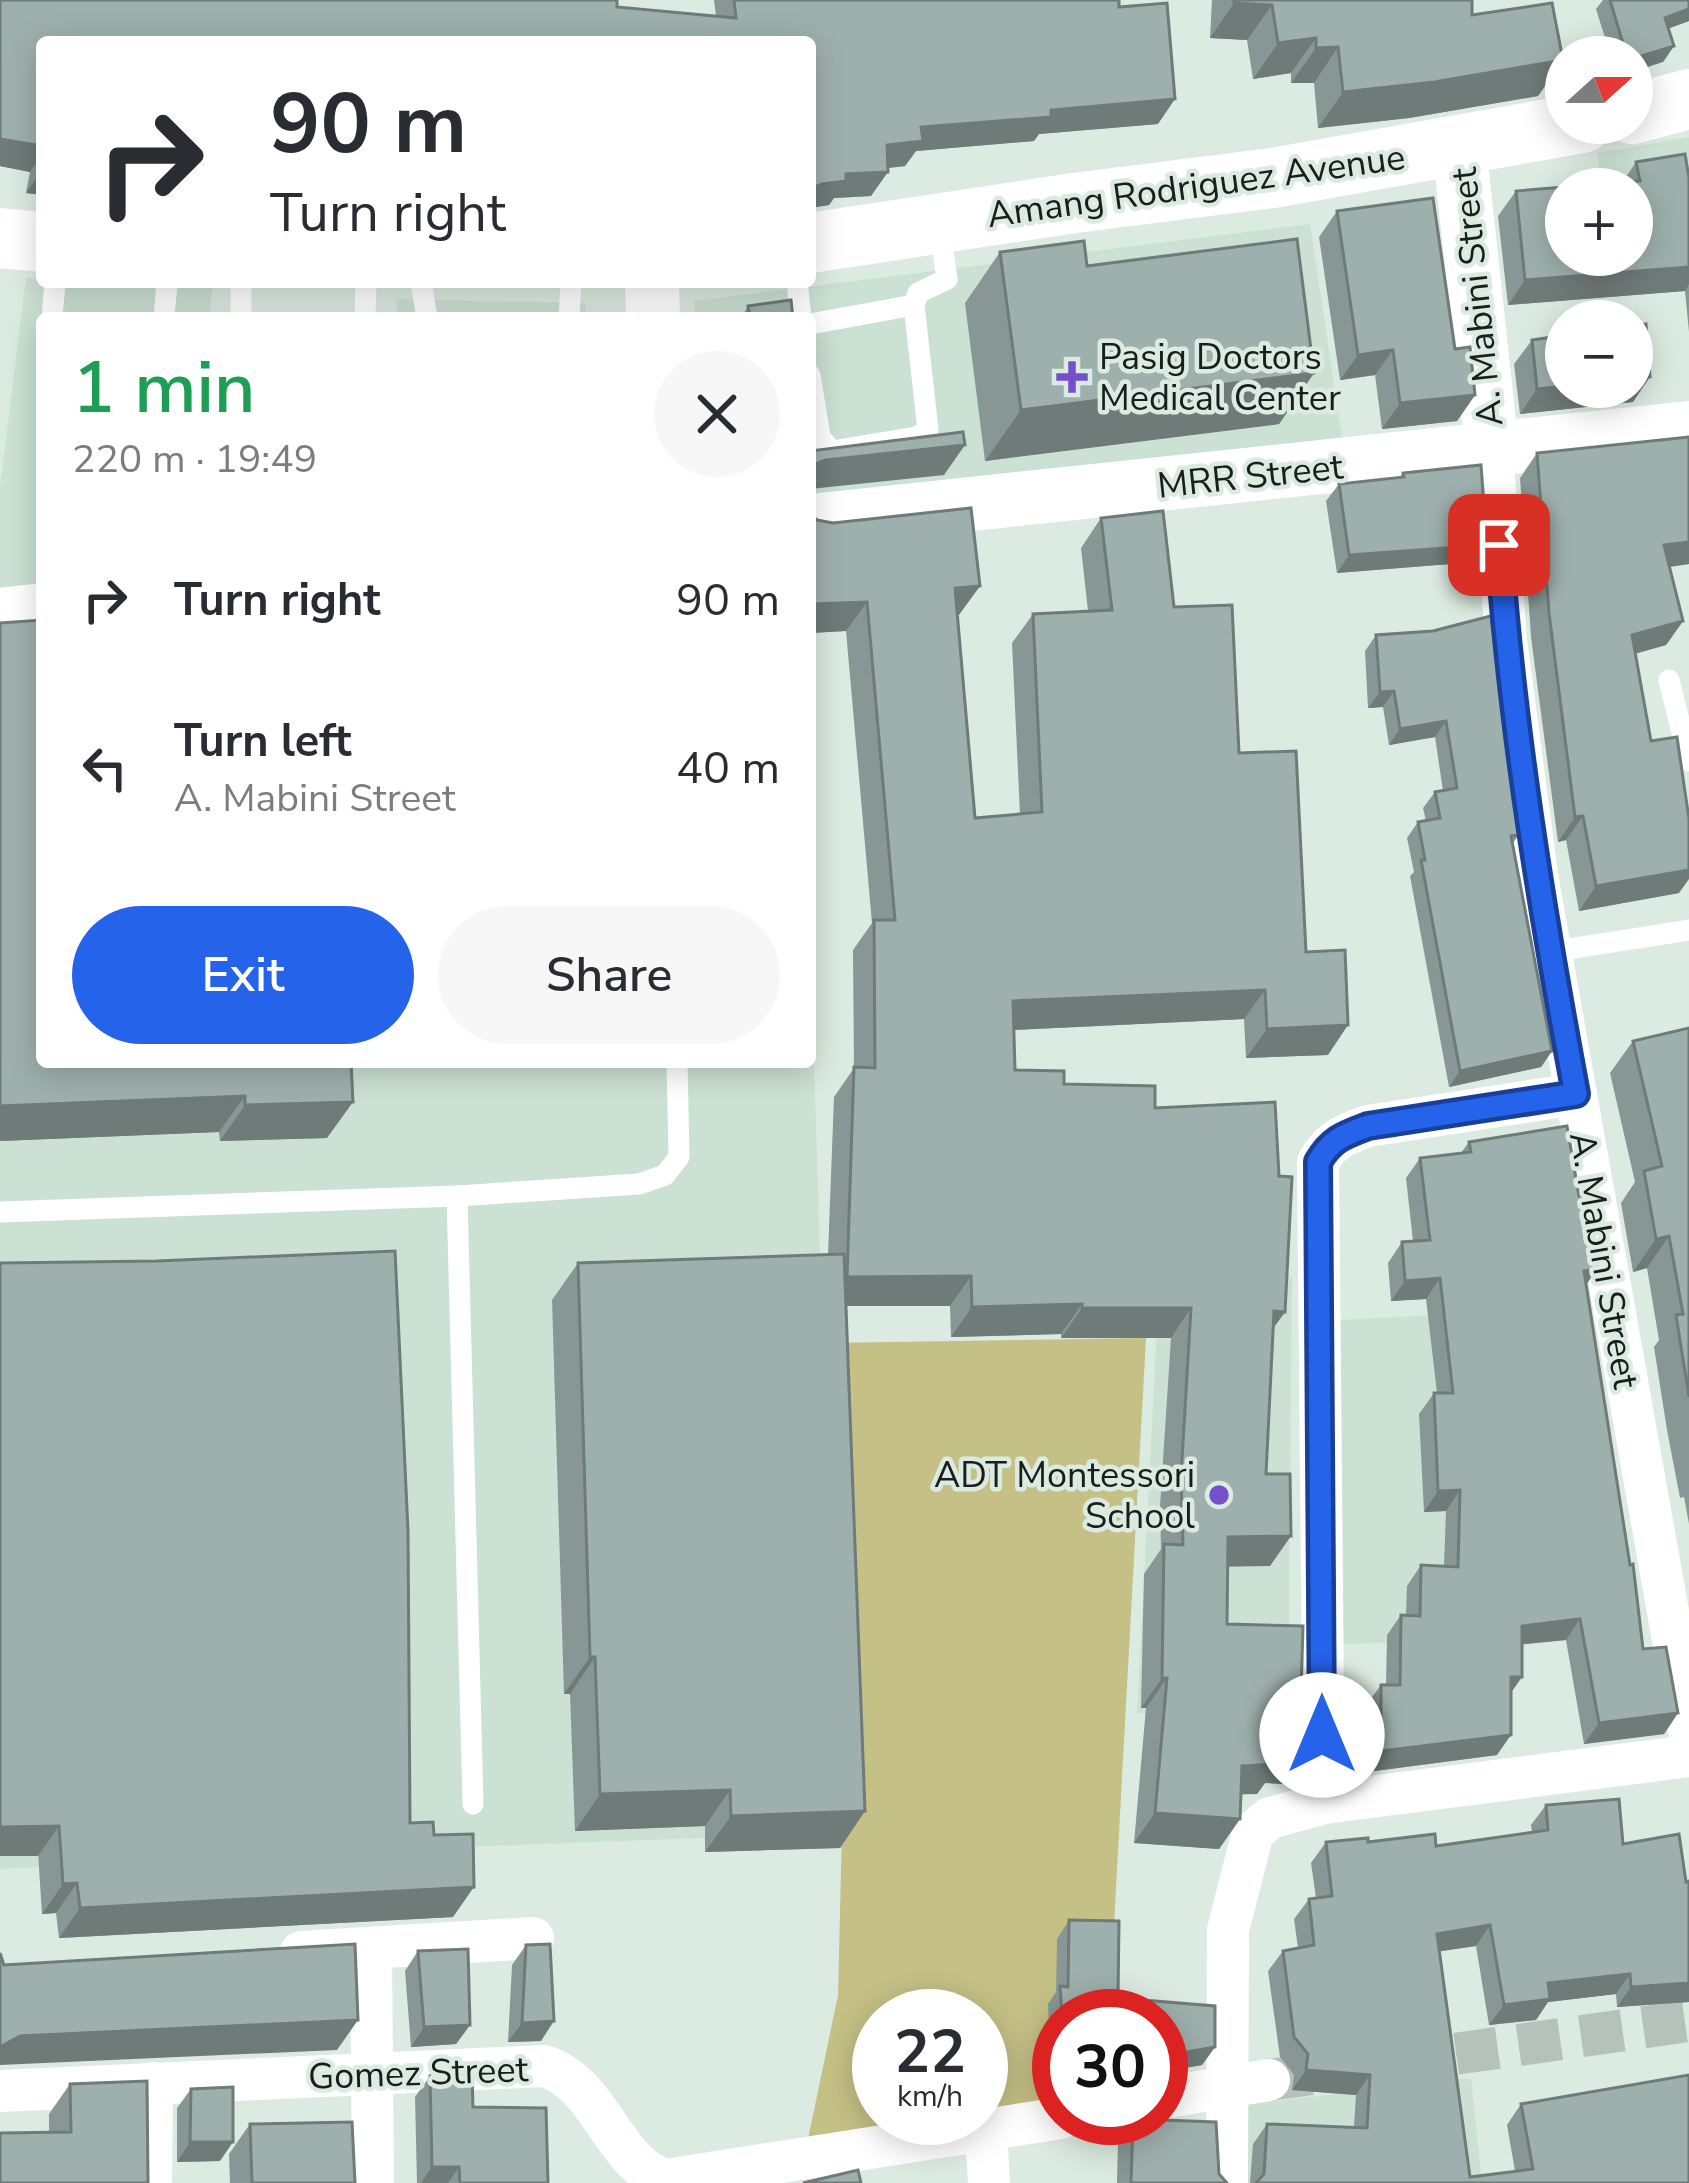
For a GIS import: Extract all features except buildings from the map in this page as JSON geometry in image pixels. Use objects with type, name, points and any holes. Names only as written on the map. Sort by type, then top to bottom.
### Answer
[{"type":"main road","points":[[1653,108],[1689,99]]},
{"type":"main road","name":"Amang Rodriguez Avenue","points":[[816,242],[1273,178],[1545,130]]},
{"type":"main road","points":[[0,238],[36,241]]},
{"type":"street","name":"A. Mabini Street","points":[[1459,145],[1492,450],[1506,640],[1550,952],[1689,1730]]},
{"type":"street","name":"MRR Street","points":[[816,519],[1689,428]]},
{"type":"street","points":[[0,609],[36,605]]},
{"type":"street","points":[[1324,1803],[1318,1162],[1339,1136],[1368,1126],[1576,1094]]},
{"type":"street","points":[[1227,2183],[1249,2082],[1228,1930],[1253,1832],[1270,1818],[1324,1803],[1689,1756]]},
{"type":"street","points":[[255,1954],[533,1938]]},
{"type":"street","points":[[371,1948],[373,2183]]},
{"type":"street","name":"Gomez Street","points":[[0,2091],[544,2066],[566,2073],[640,2166],[665,2181],[896,2145]]},
{"type":"street","points":[[1188,2093],[1249,2082]]},
{"type":"street","points":[[152,2083],[152,2183]]},
{"type":"street","points":[[987,2145],[988,2183]]},
{"type":"lane","points":[[816,412],[820,437],[832,451],[928,430],[914,305],[918,293],[947,279],[939,222]]},
{"type":"lane","points":[[816,323],[914,305]]},
{"type":"lane","points":[[1670,680],[1689,761]]},
{"type":"lane","points":[[1550,952],[1689,930]]},
{"type":"lane","points":[[0,1212],[457,1196],[639,1184],[665,1175],[679,1157],[677,1068]]},
{"type":"lane","points":[[457,1196],[472,1804]]},
{"type":"shaded area","points":[[1689,137],[1689,281],[1653,265],[1653,168],[1600,168],[1597,153]]},
{"type":"shaded area","name":"Pasig Doctors Medical Center","points":[[1310,224],[1342,437],[816,510],[816,312],[695,312],[694,301]]},
{"type":"shaded area","points":[[26,278],[36,279],[36,288],[212,288],[210,312],[36,312],[36,588],[0,591],[0,487]]},
{"type":"shaded area","points":[[396,299],[585,303],[586,312],[397,312]]},
{"type":"shaded area","points":[[0,644],[36,1002],[36,1068],[814,1068],[838,1833],[0,1869]]},
{"type":"shaded area","name":"ADT Montessori School","points":[[1160,1269],[1292,1277],[1288,1717],[1137,1713]]},
{"type":"shaded area","points":[[1489,1312],[1523,1639],[1342,1644],[1339,1320]]},
{"type":"shaded area","points":[[1146,1338],[1110,1989],[1032,1989],[1032,2117],[1008,2121],[1008,1989],[852,1989],[852,2145],[876,2145],[804,2158],[838,1995],[842,1828],[826,1343]]},
{"type":"shaded area","points":[[1471,2078],[1482,2183],[1239,2183],[1239,2105]]},
{"type":"tunnel","points":[[1269,2080],[1689,2021]]},
{"type":"place","name":"Pasig Doctors Medical Center","points":[[1072,377]]},
{"type":"place","name":"ADT Montessori School","points":[[1219,1495]]},
{"type":"route","points":[[1322,1735],[1318,1162],[1339,1136],[1368,1126],[1576,1094],[1537,875],[1506,640],[1499,545]]}]
